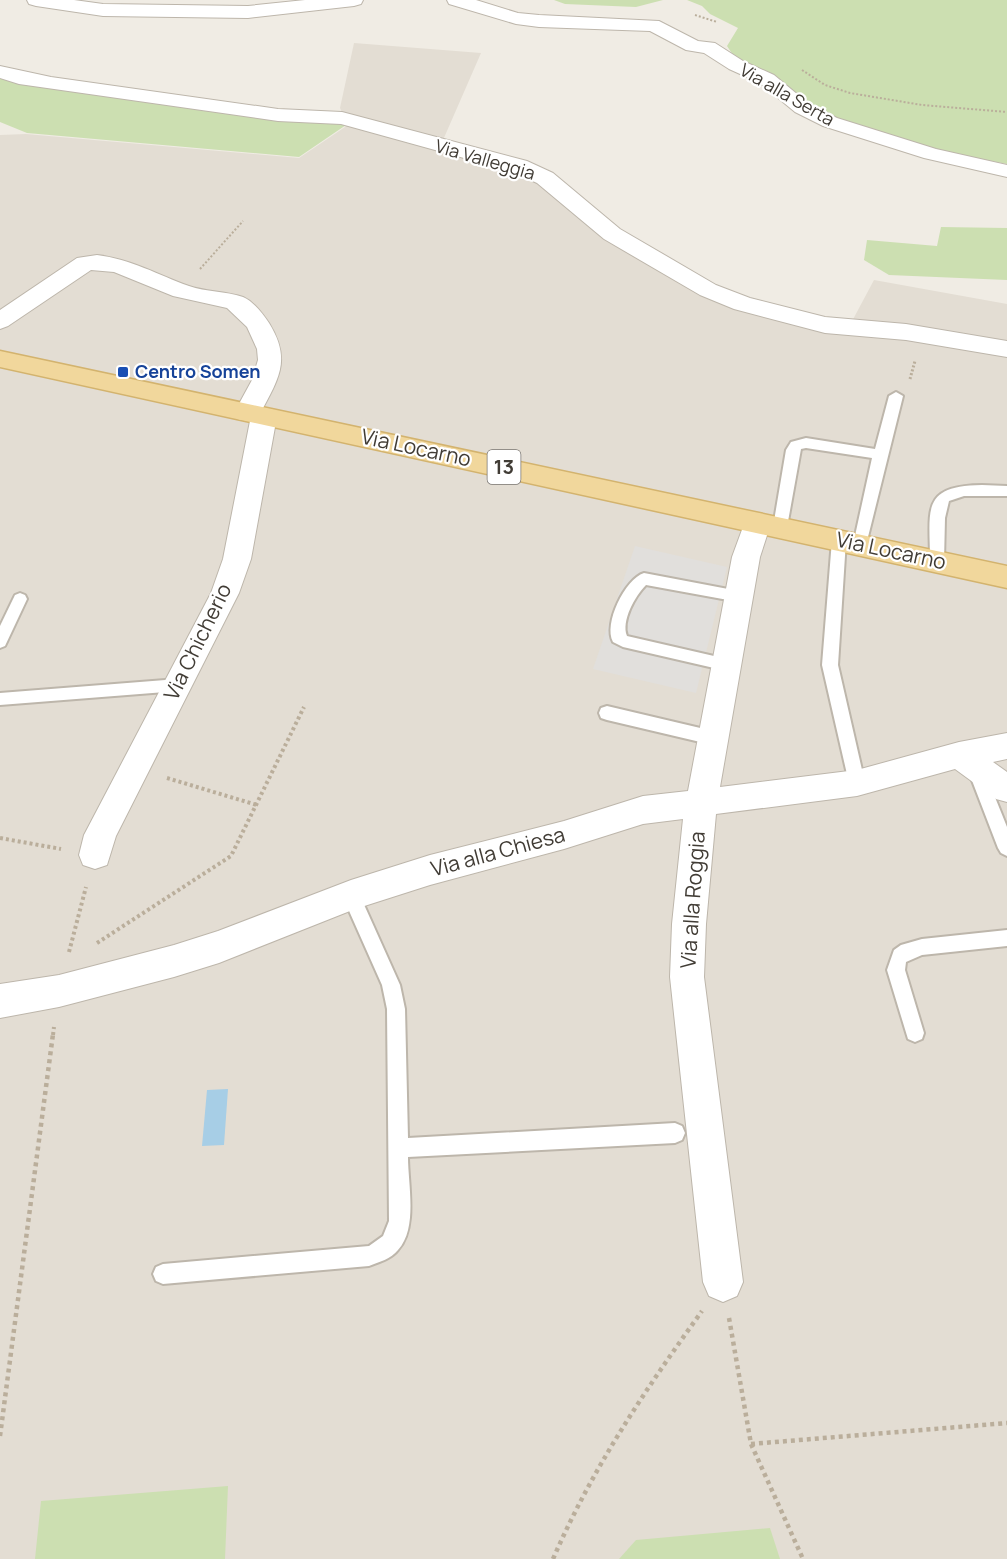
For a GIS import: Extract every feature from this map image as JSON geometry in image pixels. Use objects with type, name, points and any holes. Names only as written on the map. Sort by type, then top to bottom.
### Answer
[{"type":"main road","name":"Via Locarno","points":[[0,359],[1007,577]]},
{"type":"street","points":[[36,0],[103,10],[248,12],[354,0]]},
{"type":"street","points":[[456,0],[505,15],[539,21],[652,25],[669,31],[689,45],[708,47]]},
{"type":"street","name":"Via alla Serta","points":[[552,3],[664,18],[691,25],[713,37],[714,42],[708,47],[731,62],[767,79],[802,108],[830,122],[931,154],[1007,171]]},
{"type":"street","name":"Via Valleggia","points":[[0,72],[19,78],[51,83],[278,115],[330,116],[360,122],[409,138],[519,166],[537,173],[612,234],[708,290],[742,304],[825,325],[906,332],[1007,349]]},
{"type":"street","name":"Via Chicherio","points":[[0,321],[85,263],[95,261],[147,276],[181,291],[236,304],[251,316],[262,331],[271,355],[269,371],[255,414],[237,559],[225,593],[100,835],[95,855]]},
{"type":"street","name":"Via alla Roggia","points":[[723,1282],[687,977],[687,939],[701,802],[746,557],[769,525]]},
{"type":"street","name":"Via alla Chiesa","points":[[0,1001],[59,991],[174,962],[219,947],[351,895],[430,870],[564,835],[643,810],[857,783],[967,760],[1007,746]]},
{"type":"street","points":[[967,760],[1007,789]]},
{"type":"lane","points":[[857,783],[830,665],[850,542],[881,455],[896,396]]},
{"type":"lane","points":[[769,525],[796,445],[806,443],[881,455]]},
{"type":"lane","points":[[937,561],[938,508],[941,497],[946,493],[960,490],[1007,491]]},
{"type":"lane","points":[[727,665],[623,641],[618,638],[617,629],[632,588],[644,579],[739,596]]},
{"type":"lane","points":[[0,642],[20,600]]},
{"type":"lane","points":[[0,699],[178,686]]},
{"type":"lane","points":[[607,713],[712,738]]},
{"type":"lane","points":[[967,760],[1007,848]]},
{"type":"lane","points":[[163,1274],[369,1256],[385,1250],[393,1243],[399,1221],[396,1009],[391,985],[351,895]]},
{"type":"lane","points":[[915,1034],[896,970],[896,962],[900,955],[908,950],[922,947],[1007,938]]},
{"type":"lane","points":[[399,1148],[675,1133]]},
{"type":"path","points":[[850,93],[922,105],[1007,112]]},
{"type":"path","points":[[197,271],[243,221]]},
{"type":"path","points":[[95,944],[231,856],[304,707]]},
{"type":"path","points":[[135,769],[257,805]]},
{"type":"path","points":[[0,838],[95,855],[59,991],[0,1437]]},
{"type":"path","points":[[723,1282],[751,1444],[802,1559]]},
{"type":"path","points":[[553,1559],[582,1492],[626,1417],[723,1282]]},
{"type":"path","points":[[751,1444],[1007,1422]]},
{"type":"shaded area","points":[[354,43],[481,53],[440,147],[539,177],[687,279],[799,320],[850,325],[874,280],[1007,304],[1007,1559],[0,1559],[0,135],[26,134],[299,158],[348,125],[340,108]]},
{"type":"shaded area","points":[[635,546],[727,567],[696,693],[593,669]]},
{"type":"green space","points":[[554,0],[663,0],[636,7],[565,4]]},
{"type":"green space","points":[[687,0],[1007,0],[1007,164],[934,150],[840,120],[805,102],[733,55],[727,46],[738,28],[710,14],[702,6]]},
{"type":"green space","points":[[0,78],[47,88],[346,125],[299,157],[27,133],[0,122]]},
{"type":"green space","points":[[941,227],[1007,228],[1007,280],[889,275],[864,260],[867,240],[937,246]]},
{"type":"green space","points":[[228,1486],[225,1559],[35,1559],[41,1501]]},
{"type":"green space","points":[[770,1528],[780,1559],[619,1559],[636,1540]]},
{"type":"water","points":[[228,1089],[224,1145],[202,1146],[207,1090]]},
{"type":"place","name":"Centro Somen","points":[[123,372]]}]
